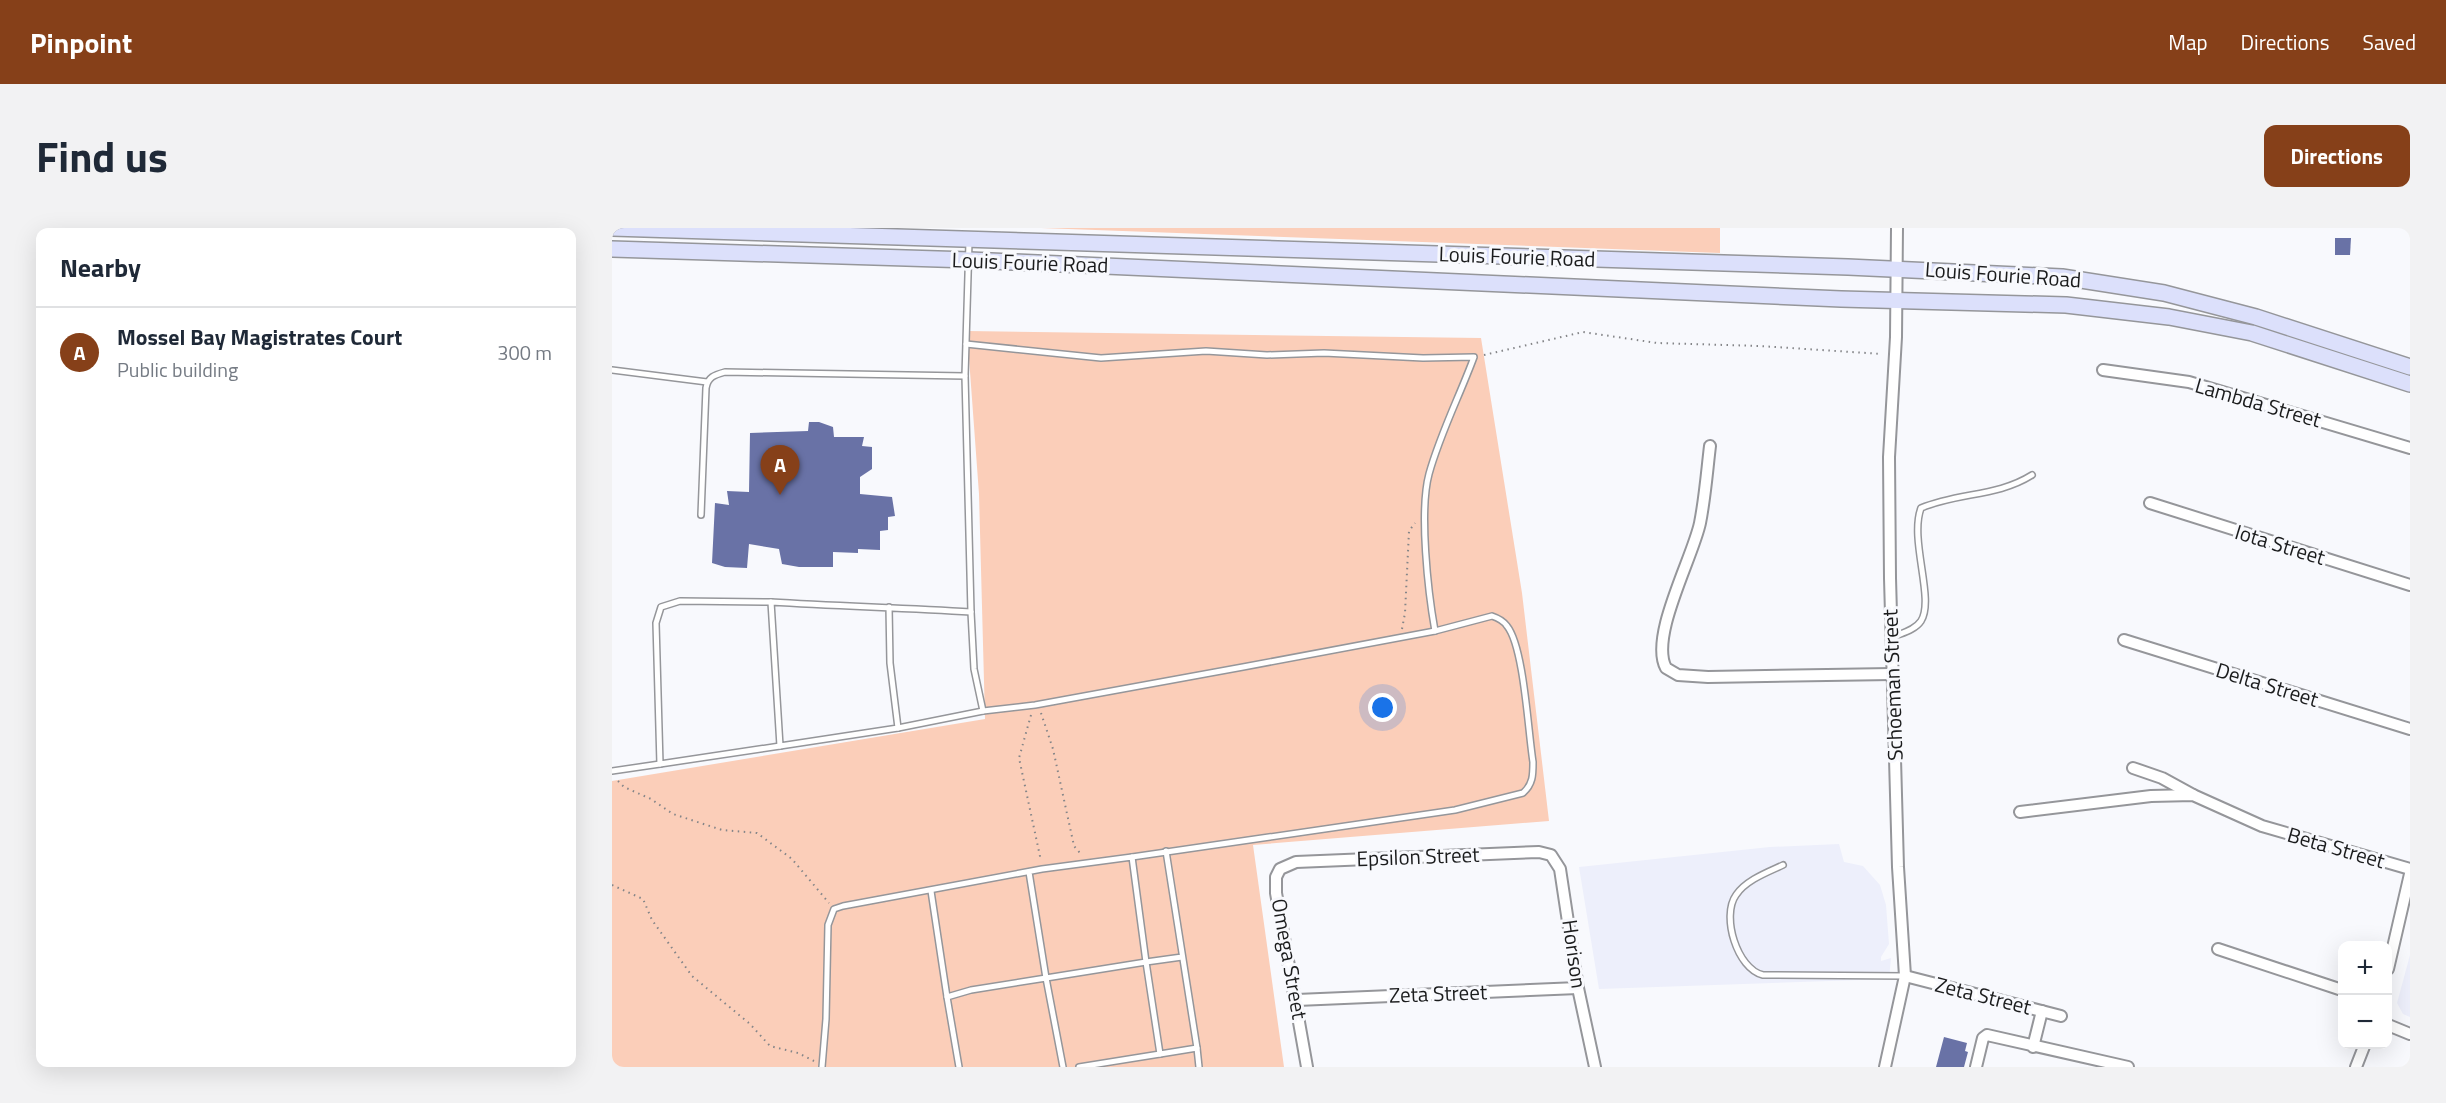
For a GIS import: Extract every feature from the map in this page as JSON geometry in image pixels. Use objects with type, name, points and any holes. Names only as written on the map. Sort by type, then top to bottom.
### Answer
[{"type":"main road","name":"Louis Fourie Road","points":[[612,228],[1896,268],[2062,277],[2164,293],[2256,317],[2410,367]]},
{"type":"main road","name":"Louis Fourie Road","points":[[612,249],[970,260],[1896,301],[2066,305],[2169,317],[2252,333],[2410,384]]},
{"type":"street","name":"Schoeman Street","points":[[1885,1067],[1905,976],[1892,674],[1889,457],[1897,228]]},
{"type":"street","name":"Lambda Street","points":[[2103,370],[2189,382],[2410,448]]},
{"type":"street","points":[[1710,446],[1700,524],[1665,625],[1663,649],[1666,668],[1678,675],[1708,677],[1892,674]]},
{"type":"street","name":"Iota Street","points":[[2150,503],[2410,585]]},
{"type":"street","name":"Delta Street","points":[[2124,640],[2410,729]]},
{"type":"street","name":"Beta Street","points":[[2133,768],[2162,778],[2193,795],[2262,826],[2410,869]]},
{"type":"street","points":[[2020,812],[2151,796],[2193,795]]},
{"type":"street","name":"Epsilon Street","points":[[1296,862],[1539,852]]},
{"type":"street","name":"Horison","points":[[1539,852],[1551,855],[1560,869],[1578,988],[1594,1067]]},
{"type":"street","name":"Omega Street","points":[[1296,862],[1285,865],[1276,877],[1276,893],[1297,999],[1307,1067]]},
{"type":"street","points":[[2392,952],[2410,874]]},
{"type":"street","points":[[2218,948],[2338,988]]},
{"type":"street","name":"Zeta Street","points":[[1905,976],[2061,1016]]},
{"type":"street","name":"Zeta Street","points":[[1297,999],[1578,988]]},
{"type":"street","points":[[2033,1047],[2042,1011]]},
{"type":"street","points":[[2392,1027],[2410,1034]]},
{"type":"street","points":[[1976,1067],[1983,1038],[1987,1035],[2091,1063],[2128,1067]]},
{"type":"street","points":[[2356,1067],[2363,1049]]},
{"type":"lane","points":[[969,240],[965,376],[971,612],[974,669],[983,711]]},
{"type":"lane","points":[[966,344],[1101,358],[1206,351],[1267,355],[1324,353],[1423,358],[1474,357],[1429,475],[1425,510],[1429,588],[1435,631]]},
{"type":"lane","points":[[612,370],[707,382]]},
{"type":"lane","points":[[701,515],[707,382],[715,375],[724,372],[965,376]]},
{"type":"lane","points":[[1891,638],[1915,627],[1922,620],[1925,608],[1917,550],[1918,515],[1921,508],[1948,498],[2000,491],[2032,475]]},
{"type":"lane","points":[[660,764],[656,623],[661,607],[680,601],[771,602],[971,612]]},
{"type":"lane","points":[[771,602],[780,746]]},
{"type":"lane","points":[[889,608],[890,663],[898,728]]},
{"type":"lane","points":[[612,773],[898,728],[983,711],[1035,705],[1400,638],[1492,616],[1500,618],[1508,626],[1517,648],[1533,762],[1533,778],[1530,787],[1523,793],[1455,810],[1042,869],[834,909],[828,925],[826,1019],[822,1066]]},
{"type":"lane","points":[[1166,851],[1199,1067]]},
{"type":"lane","points":[[1132,857],[1160,1054]]},
{"type":"lane","points":[[1783,865],[1760,875],[1736,895],[1730,915],[1736,947],[1745,965],[1754,973],[1763,975],[1905,976]]},
{"type":"lane","points":[[1029,872],[1063,1067]]},
{"type":"lane","points":[[931,891],[959,1067]]},
{"type":"lane","points":[[947,997],[971,990],[1182,957]]},
{"type":"lane","points":[[1079,1067],[1197,1048]]},
{"type":"path","points":[[1474,357],[1583,332],[1657,343],[1760,345],[1894,354]]},
{"type":"path","points":[[1400,638],[1405,613],[1409,531],[1425,510]]},
{"type":"path","points":[[1042,869],[1019,758],[1024,732],[1035,705],[1044,716],[1074,846],[1088,863]]},
{"type":"path","points":[[612,773],[624,787],[651,799],[673,814],[722,830],[757,833],[792,859],[834,909]]},
{"type":"path","points":[[612,885],[643,899],[652,920],[692,976],[750,1024],[770,1046],[798,1053],[822,1066]]},
{"type":"shaded area","points":[[1041,228],[1720,228],[1720,253]]},
{"type":"shaded area","points":[[967,331],[1481,338],[1522,593],[1549,821],[1253,845],[1284,1067],[612,1067],[612,781],[985,719],[979,494]]},
{"type":"shaded area","points":[[1839,844],[1844,862],[1863,866],[1880,885],[1886,905],[1889,944],[1881,961],[1891,958],[1889,979],[1599,989],[1579,867],[1770,847]]},
{"type":"shaded area","points":[[2410,955],[2410,1017],[2403,1014],[2397,1003]]},
{"type":"building","points":[[2335,238],[2351,238],[2350,255],[2335,255]]},
{"type":"building","points":[[809,422],[819,422],[833,427],[834,437],[864,437],[862,446],[872,447],[872,469],[860,477],[860,494],[892,497],[895,516],[888,517],[888,530],[880,531],[880,550],[858,549],[858,553],[833,552],[833,567],[799,567],[782,564],[779,549],[749,544],[747,568],[725,567],[712,563],[715,503],[729,505],[727,491],[749,492],[750,433],[808,431]]},
{"type":"building","points":[[1944,1037],[1967,1043],[1965,1051],[1968,1052],[1964,1067],[1936,1067]]},
{"type":"place","name":"Mossel Bay Magistrates Court","points":[[780,495]]}]
